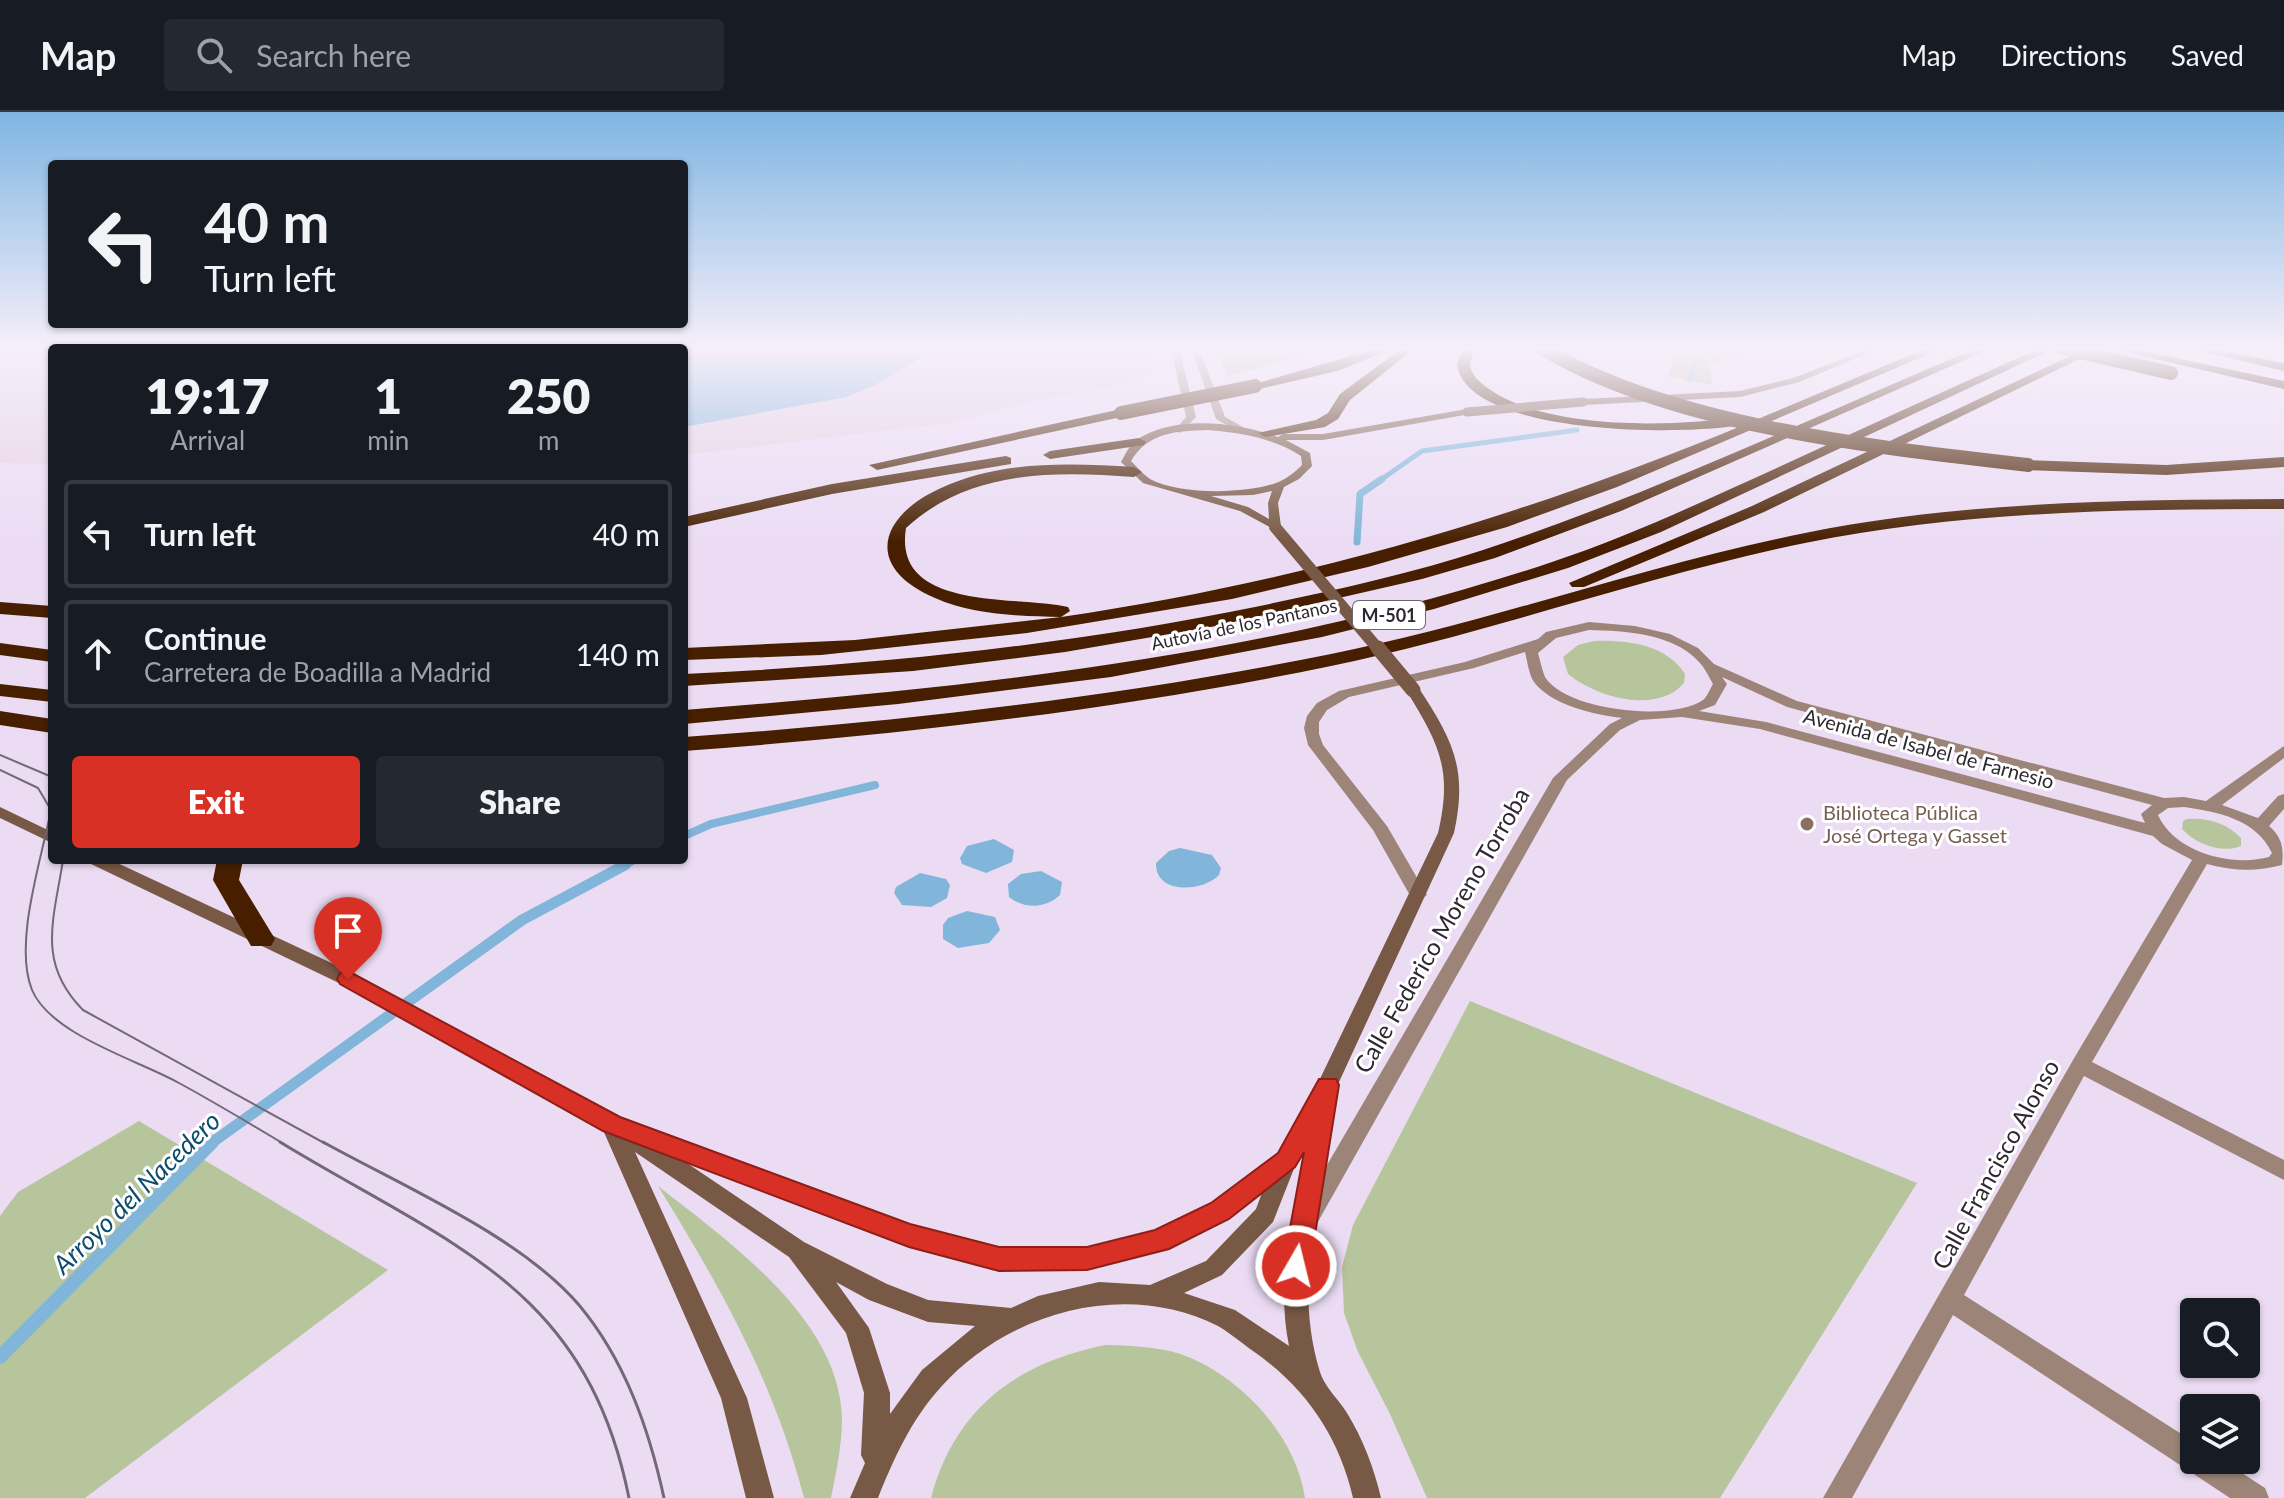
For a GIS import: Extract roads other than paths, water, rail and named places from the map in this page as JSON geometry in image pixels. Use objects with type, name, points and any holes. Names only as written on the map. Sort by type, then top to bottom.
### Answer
[{"type":"highway","points":[[688,509],[1123,413]]},
{"type":"highway","points":[[1271,435],[1320,424],[1335,413]]},
{"type":"highway","points":[[1536,413],[1623,427],[1673,429],[1720,426],[1775,413]]},
{"type":"highway","points":[[1715,413],[1833,439],[2028,465],[2166,470],[2284,462]]},
{"type":"highway","points":[[688,654],[874,645],[1125,614],[1344,567],[1504,522],[1699,448],[1780,413]]},
{"type":"highway","name":"Autovía de los Pantanos","points":[[688,680],[907,666],[1091,642],[1225,619],[1382,585],[1486,555],[1581,521],[1835,413]]},
{"type":"highway","name":"Autovía de los Pantanos","points":[[688,717],[908,700],[1118,672],[1258,646],[1421,607],[1533,575],[1632,537],[1906,413]]},
{"type":"highway","points":[[1354,653],[1595,578],[1758,509],[1960,413]]},
{"type":"highway","points":[[688,521],[932,471],[1139,442]]},
{"type":"highway","points":[[1134,472],[1043,470],[953,488],[910,513],[898,527],[896,550],[906,570],[923,584],[956,601],[1021,611],[1074,612],[1179,602]]},
{"type":"highway","points":[[688,744],[822,735],[1096,703],[1211,684],[1425,640],[1679,570],[1845,531],[1962,516],[2059,510],[2159,504],[2284,504]]},
{"type":"highway","points":[[2059,510],[2284,514]]},
{"type":"highway","points":[[0,595],[48,596]]},
{"type":"highway","points":[[0,608],[48,612]]},
{"type":"highway","points":[[0,649],[48,655]]},
{"type":"highway","points":[[0,690],[48,696]]},
{"type":"highway","points":[[0,718],[48,725]]},
{"type":"highway","points":[[229,864],[226,880],[261,939]]},
{"type":"street","points":[[1180,430],[1191,417],[1190,413]]},
{"type":"street","points":[[1219,413],[1221,419],[1240,429]]},
{"type":"street","points":[[1153,1295],[1214,1268],[1265,1215],[1286,1160],[1328,1085],[1418,895],[1446,833],[1455,800],[1454,774],[1446,748],[1413,690],[1275,527],[1244,509],[1166,487],[1134,472],[1126,462],[1128,452],[1139,442],[1180,430],[1240,429],[1304,439],[1463,413]]},
{"type":"street","points":[[1306,455],[1331,439],[1357,432]]},
{"type":"street","points":[[1271,435],[1306,455]]},
{"type":"street","points":[[1190,492],[1222,494],[1279,486],[1298,477],[1307,466],[1306,455]]},
{"type":"street","points":[[1275,527],[1273,503],[1279,486]]},
{"type":"street","name":"Avenida de Isabel de Farnesio","points":[[1418,895],[1405,867],[1314,743],[1310,729],[1314,716],[1328,701],[1344,694],[1469,665],[1538,643],[1559,632],[1589,626],[1637,630],[1683,645],[1714,668],[1792,704],[2164,803],[2210,806],[2270,833]]},
{"type":"street","points":[[1538,643],[1530,663],[1547,686],[1585,706],[1635,717]]},
{"type":"street","points":[[1687,714],[1713,702],[1720,691],[1720,680],[1714,668]]},
{"type":"street","name":"Avenida de Isabel de Farnesio","points":[[1635,717],[1687,714],[1761,725],[2158,832],[2202,858]]},
{"type":"street","name":"Calle Federico Moreno Torroba","points":[[1308,1379],[1295,1315],[1302,1228],[1561,778],[1615,727],[1635,717]]},
{"type":"street","points":[[2210,806],[2284,751]]},
{"type":"street","points":[[2265,866],[2276,861],[2280,853],[2270,833],[2284,799]]},
{"type":"street","points":[[2158,832],[2149,814],[2164,803]]},
{"type":"street","points":[[0,812],[48,836]]},
{"type":"street","points":[[2202,858],[2225,864],[2265,866],[2284,872]]},
{"type":"street","name":"Calle Francisco Alonso","points":[[1837,1498],[2080,1065],[2202,858]]},
{"type":"street","points":[[105,864],[348,979],[460,1039],[611,1124],[796,1249],[878,1292],[928,1311],[1008,1318]]},
{"type":"street","points":[[2080,1065],[2284,1171]]},
{"type":"street","points":[[1302,1228],[1328,1085]]},
{"type":"street","points":[[611,1124],[909,1235],[999,1259],[1087,1259],[1160,1241],[1220,1211],[1286,1160]]},
{"type":"street","points":[[611,1124],[734,1398],[760,1498]]},
{"type":"street","points":[[796,1249],[857,1328],[877,1393],[875,1460]]},
{"type":"street","points":[[864,1498],[875,1460],[909,1400],[955,1353],[1008,1318],[1055,1300],[1104,1292],[1153,1295],[1210,1309],[1262,1337],[1308,1379],[1341,1426],[1364,1481],[1367,1498]]},
{"type":"street","points":[[1950,1299],[2180,1449]]},
{"type":"street","points":[[2218,1474],[2255,1498]]},
{"type":"water","points":[[688,413],[761,413],[688,426]]},
{"type":"water","points":[[994,839],[1014,850],[1012,862],[986,873],[962,864],[960,858],[967,846]]},
{"type":"water","points":[[1180,848],[1212,855],[1221,868],[1219,875],[1212,881],[1192,887],[1163,881],[1156,863],[1169,851]]},
{"type":"water","points":[[1041,871],[1062,882],[1060,895],[1048,903],[1035,906],[1009,897],[1008,884],[1021,874]]},
{"type":"water","points":[[920,873],[946,879],[950,885],[947,898],[931,907],[902,905],[894,893],[896,887]]},
{"type":"water","points":[[967,911],[995,917],[1000,930],[989,943],[958,948],[943,939],[943,925],[948,918]]},
{"type":"waterway","points":[[1379,481],[1422,451],[1577,430]]},
{"type":"waterway","points":[[1357,542],[1360,494],[1382,479]]},
{"type":"waterway","name":"Arroyo del Nacedero","points":[[688,834],[711,824],[875,785]]},
{"type":"waterway","name":"Arroyo del Nacedero","points":[[621,867],[627,864]]},
{"type":"waterway","name":"Arroyo del Nacedero","points":[[210,1144],[522,920],[625,865]]},
{"type":"waterway","name":"Arroyo del Nacedero","points":[[0,1357],[210,1144]]},
{"type":"tram line","points":[[0,755],[48,775]]},
{"type":"tram line","points":[[0,770],[38,788],[48,805]]},
{"type":"tram line","points":[[48,824],[31,900],[26,949],[32,990],[42,1006],[57,1020],[97,1045],[179,1083],[284,1144]]},
{"type":"tram line","points":[[62,864],[53,921],[54,957],[68,992],[83,1010],[326,1144]]},
{"type":"tram line","points":[[280,1142],[452,1243],[501,1278],[544,1318],[580,1366],[609,1425],[629,1498]]},
{"type":"tram line","points":[[323,1142],[493,1235],[554,1280],[579,1305],[610,1349],[633,1396],[651,1446],[664,1498]]},
{"type":"place","name":"Biblioteca Pública José Ortega y Gasset","points":[[1807,824]]}]
